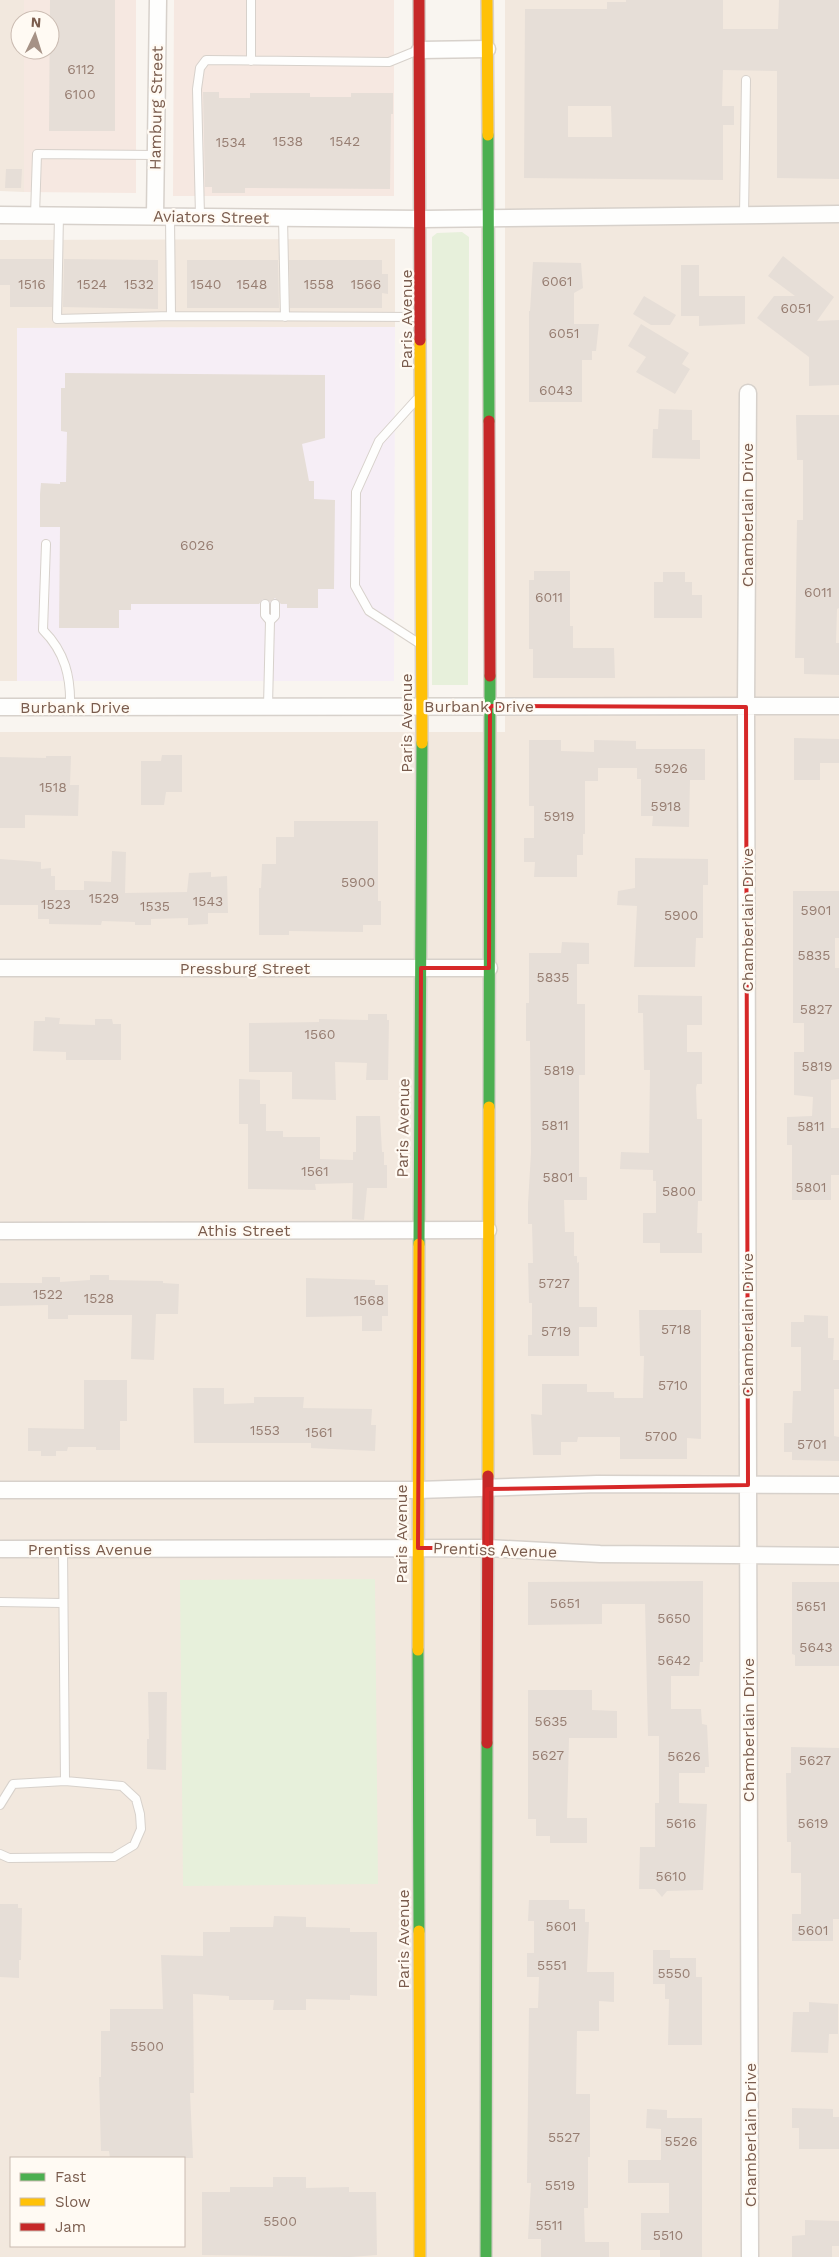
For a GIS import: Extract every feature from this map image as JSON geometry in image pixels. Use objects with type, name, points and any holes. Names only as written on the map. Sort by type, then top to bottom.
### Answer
[{"type":"street","name":"Hamburg Street","points":[[158,0],[156,155],[163,216]]},
{"type":"street","name":"Paris Avenue","points":[[419,0],[422,219],[421,968],[418,1230],[420,2257]]},
{"type":"street","points":[[486,2257],[490,706],[487,0]]},
{"type":"street","points":[[420,50],[487,49]]},
{"type":"street","name":"Aviators Street","points":[[0,215],[422,219],[839,214]]},
{"type":"street","name":"Chamberlain Drive","points":[[748,393],[746,707],[750,2257]]},
{"type":"street","name":"Burbank Drive","points":[[0,707],[839,706]]},
{"type":"street","name":"Pressburg Street","points":[[0,968],[489,968]]},
{"type":"street","name":"Athis Street","points":[[0,1230],[488,1230]]},
{"type":"street","points":[[0,1490],[418,1490],[597,1484],[839,1485]]},
{"type":"street","name":"Prentiss Avenue","points":[[0,1549],[487,1548],[600,1554],[748,1557],[839,1556]]},
{"type":"lane","points":[[251,0],[251,61]]},
{"type":"lane","points":[[200,216],[197,89],[200,68],[206,60],[389,62],[420,50]]},
{"type":"lane","points":[[744,215],[746,80]]},
{"type":"lane","points":[[35,215],[37,154],[156,155]]},
{"type":"lane","points":[[59,215],[58,319],[171,316],[422,317]]},
{"type":"lane","points":[[163,216],[171,316]]},
{"type":"lane","points":[[283,217],[285,317]]},
{"type":"lane","points":[[422,393],[379,441],[356,492],[355,586],[369,611],[422,646]]},
{"type":"lane","points":[[46,544],[44,630],[54,642],[71,681],[70,707]]},
{"type":"lane","points":[[265,604],[265,616],[270,621]]},
{"type":"lane","points":[[268,706],[270,621],[275,616],[275,604]]},
{"type":"lane","points":[[63,1549],[65,1781]]},
{"type":"lane","points":[[0,1602],[62,1603]]},
{"type":"lane","points":[[0,1805],[13,1784],[65,1781],[122,1786],[136,1799],[140,1814],[140,1829],[134,1845],[114,1857],[9,1858],[0,1854]]},
{"type":"highlighted area","points":[[490,706],[746,707],[748,1485],[487,1489],[487,1548],[418,1548],[421,968],[489,968]]},
{"type":"shaded area","points":[[0,0],[24,0],[24,10],[10,10],[10,60],[24,60],[24,192],[0,191]]},
{"type":"shaded area","points":[[24,0],[136,0],[136,193],[24,192],[24,60],[60,60],[60,10],[24,10]]},
{"type":"shaded area","points":[[174,0],[394,0],[394,196],[173,196]]},
{"type":"shaded area","points":[[505,0],[839,0],[839,2257],[0,2257],[0,732],[505,732]]},
{"type":"shaded area","points":[[395,239],[395,327],[17,328],[17,681],[0,681],[0,240]]},
{"type":"shaded area","points":[[395,327],[394,681],[17,681],[17,328]]},
{"type":"green space","points":[[462,232],[469,237],[468,685],[432,685],[432,237],[437,233]]},
{"type":"green space","points":[[375,1579],[378,1884],[183,1886],[180,1580]]},
{"type":"building","points":[[50,0],[115,0],[115,131],[49,131],[50,60],[60,60],[60,10],[50,10]]},
{"type":"building","points":[[626,0],[723,0],[723,29],[778,29],[779,0],[839,0],[839,179],[777,178],[777,71],[723,70],[722,106],[734,106],[734,125],[723,125],[723,180],[524,178],[525,9],[607,9],[607,2],[626,2]],"holes":[[[568,106],[611,106],[612,137],[568,137]]]},
{"type":"building","points":[[203,92],[219,92],[219,98],[250,98],[250,93],[310,93],[310,97],[351,97],[351,93],[393,93],[390,189],[245,188],[245,193],[212,193],[212,187],[205,187]]},
{"type":"building","points":[[6,169],[22,169],[21,188],[5,188]]},
{"type":"building","points":[[783,256],[834,297],[817,321],[839,320],[839,385],[809,386],[809,357],[757,318],[774,296],[795,296],[768,276]]},
{"type":"building","points":[[0,259],[53,259],[52,307],[10,307],[10,285],[0,285]]},
{"type":"building","points":[[64,259],[158,260],[158,309],[63,307]]},
{"type":"building","points":[[187,260],[278,260],[279,308],[187,308]]},
{"type":"building","points":[[289,260],[382,260],[382,274],[388,274],[388,294],[382,293],[382,308],[290,308]]},
{"type":"building","points":[[533,262],[581,263],[583,288],[574,293],[574,324],[599,324],[596,351],[592,351],[592,360],[582,360],[582,402],[529,402],[529,311]]},
{"type":"building","points":[[681,265],[699,265],[699,296],[745,296],[745,324],[699,326],[699,316],[681,316]]},
{"type":"building","points":[[644,296],[676,315],[670,325],[651,325],[633,314]]},
{"type":"building","points":[[641,324],[689,353],[682,364],[690,369],[675,394],[636,372],[646,357],[628,346]]},
{"type":"building","points":[[65,373],[325,375],[325,438],[302,444],[309,481],[314,481],[314,499],[335,500],[334,589],[318,589],[318,608],[287,608],[287,604],[281,604],[275,598],[270,602],[263,599],[259,604],[131,604],[131,610],[119,610],[119,628],[59,628],[60,527],[40,527],[40,494],[41,483],[60,484],[60,482],[66,482],[67,432],[61,431],[61,388],[65,388]]},
{"type":"building","points":[[659,409],[692,410],[692,440],[700,440],[700,459],[652,458],[653,429],[658,429]]},
{"type":"building","points":[[796,415],[839,415],[839,608],[837,609],[836,643],[839,643],[839,675],[804,674],[804,658],[795,658],[797,520],[803,520],[803,460],[797,460]]},
{"type":"building","points":[[534,571],[570,571],[570,626],[573,626],[573,648],[614,648],[615,678],[533,678],[533,649],[529,649],[529,580],[534,580]]},
{"type":"building","points":[[663,572],[685,572],[685,582],[692,582],[692,595],[702,595],[702,618],[654,618],[654,582],[663,582]]},
{"type":"building","points":[[794,738],[839,739],[839,763],[820,763],[820,780],[794,780]]},
{"type":"building","points":[[529,740],[561,740],[561,751],[594,752],[594,740],[636,741],[636,749],[705,749],[705,780],[690,780],[689,827],[652,826],[653,816],[641,816],[641,779],[637,779],[637,768],[598,768],[598,781],[585,781],[585,834],[583,834],[583,855],[577,855],[577,877],[534,877],[535,862],[524,862],[524,838],[534,838],[534,806],[529,806]]},
{"type":"building","points":[[162,755],[182,755],[182,792],[166,792],[164,805],[141,805],[141,761],[161,761]]},
{"type":"building","points":[[46,756],[71,756],[70,785],[79,785],[78,816],[25,815],[25,828],[0,828],[0,757],[46,758]]},
{"type":"building","points":[[294,821],[378,821],[378,901],[381,901],[381,925],[363,925],[363,932],[289,931],[289,935],[259,935],[259,888],[261,888],[262,864],[276,864],[276,837],[294,837]]},
{"type":"building","points":[[112,851],[126,852],[125,893],[187,892],[189,873],[211,872],[211,877],[227,876],[228,913],[208,913],[208,924],[188,925],[188,918],[151,919],[151,925],[135,925],[135,922],[102,921],[101,925],[49,924],[49,919],[38,919],[38,905],[0,905],[0,859],[41,862],[41,869],[51,868],[51,876],[55,876],[55,890],[84,890],[84,881],[111,882]]},
{"type":"building","points":[[635,858],[708,859],[708,885],[703,885],[703,938],[696,938],[695,967],[634,967],[637,906],[617,905],[618,891],[635,888]]},
{"type":"building","points":[[793,891],[839,891],[839,938],[835,938],[835,968],[839,968],[839,1079],[831,1080],[831,1128],[839,1128],[839,1175],[831,1175],[831,1200],[792,1200],[792,1145],[787,1145],[787,1117],[812,1116],[813,1097],[794,1095],[794,1052],[804,1052],[804,1023],[793,1023]]},
{"type":"building","points":[[562,942],[589,943],[589,964],[577,964],[577,1004],[585,1004],[585,1075],[579,1075],[579,1177],[587,1177],[587,1200],[564,1200],[565,1232],[574,1232],[574,1256],[577,1256],[577,1263],[579,1262],[579,1307],[597,1307],[597,1327],[579,1327],[579,1356],[528,1356],[528,1335],[532,1335],[532,1303],[529,1303],[528,1263],[533,1263],[532,1224],[528,1224],[531,1153],[530,1041],[526,1041],[526,1003],[529,1003],[529,953],[561,953]]},
{"type":"building","points":[[638,995],[702,996],[702,1025],[687,1025],[687,1052],[702,1052],[702,1084],[697,1084],[696,1088],[697,1119],[702,1119],[702,1201],[698,1201],[697,1233],[702,1233],[702,1253],[660,1253],[660,1243],[643,1243],[643,1213],[656,1213],[656,1181],[653,1181],[653,1170],[620,1169],[621,1152],[649,1153],[650,1070],[644,1070],[643,1013],[638,1013]]},
{"type":"building","points":[[368,1014],[387,1014],[387,1020],[389,1020],[388,1080],[366,1080],[367,1063],[335,1062],[336,1100],[292,1099],[292,1072],[249,1072],[249,1023],[319,1022],[319,1019],[368,1020]]},
{"type":"building","points":[[45,1017],[60,1018],[59,1024],[95,1025],[95,1019],[112,1019],[113,1024],[121,1024],[121,1060],[66,1060],[66,1052],[33,1051],[34,1021],[45,1021]]},
{"type":"building","points":[[239,1079],[260,1080],[260,1104],[266,1104],[266,1131],[283,1131],[283,1137],[320,1137],[320,1159],[353,1160],[353,1152],[356,1152],[356,1116],[380,1116],[382,1152],[384,1152],[384,1165],[387,1165],[387,1188],[367,1188],[364,1220],[352,1219],[353,1183],[315,1184],[316,1190],[248,1189],[248,1124],[239,1124]]},
{"type":"building","points":[[90,1275],[109,1275],[109,1280],[163,1281],[163,1283],[179,1284],[178,1314],[156,1314],[154,1360],[131,1359],[132,1315],[68,1315],[68,1319],[48,1319],[48,1305],[0,1306],[0,1283],[42,1283],[42,1277],[60,1277],[60,1282],[90,1280]]},
{"type":"building","points":[[306,1278],[375,1280],[375,1285],[388,1285],[388,1316],[382,1316],[382,1331],[362,1331],[362,1316],[306,1317]]},
{"type":"building","points":[[639,1310],[701,1310],[701,1439],[687,1438],[687,1459],[620,1459],[620,1437],[578,1437],[577,1442],[561,1442],[561,1455],[533,1455],[531,1414],[542,1415],[542,1384],[587,1384],[587,1392],[614,1392],[614,1398],[643,1398],[644,1356],[640,1356]]},
{"type":"building","points":[[804,1315],[828,1316],[828,1338],[834,1338],[833,1360],[839,1360],[839,1389],[834,1389],[834,1436],[839,1437],[839,1461],[792,1460],[792,1452],[784,1452],[784,1423],[792,1423],[793,1391],[801,1391],[801,1347],[791,1347],[791,1322],[804,1322]]},
{"type":"building","points":[[84,1380],[127,1380],[127,1421],[120,1421],[120,1450],[96,1450],[96,1447],[68,1447],[67,1451],[56,1451],[56,1456],[41,1456],[41,1451],[28,1451],[28,1428],[84,1429]]},
{"type":"building","points":[[193,1388],[224,1388],[224,1404],[254,1403],[254,1397],[304,1397],[303,1408],[372,1409],[371,1425],[376,1425],[375,1451],[311,1448],[311,1443],[194,1443]]},
{"type":"building","points":[[703,1581],[703,1662],[700,1662],[699,1676],[671,1676],[671,1709],[701,1709],[702,1724],[707,1725],[709,1767],[705,1767],[705,1773],[679,1773],[679,1803],[707,1804],[703,1890],[667,1891],[662,1897],[655,1889],[639,1889],[640,1847],[655,1847],[655,1803],[659,1803],[659,1736],[648,1736],[645,1604],[602,1604],[602,1624],[528,1625],[528,1582]]},
{"type":"building","points":[[792,1582],[839,1582],[839,1666],[795,1666],[795,1655],[792,1654]]},
{"type":"building","points":[[528,1690],[592,1690],[592,1710],[617,1711],[617,1738],[569,1738],[567,1818],[587,1818],[587,1843],[550,1843],[550,1836],[536,1836],[536,1819],[528,1819]]},
{"type":"building","points":[[148,1692],[167,1692],[166,1770],[147,1769],[147,1739],[149,1739]]},
{"type":"building","points":[[791,1747],[839,1748],[839,1919],[833,1919],[833,1941],[792,1941],[792,1914],[801,1914],[801,1873],[791,1873],[791,1842],[787,1842],[786,1773],[791,1773]]},
{"type":"building","points":[[529,1900],[569,1900],[569,1909],[585,1909],[585,1922],[589,1922],[587,1972],[614,1972],[614,2002],[599,2001],[599,2031],[577,2031],[576,2094],[590,2094],[588,2208],[584,2208],[585,2242],[609,2242],[609,2257],[541,2257],[541,2239],[528,2239],[531,2183],[527,2183],[529,2008],[538,2008],[539,1977],[527,1977],[527,1953],[534,1953],[534,1921],[528,1921]]},
{"type":"building","points":[[0,1904],[18,1904],[18,1908],[22,1908],[19,1978],[0,1977]]},
{"type":"building","points":[[274,1916],[306,1917],[306,1927],[350,1928],[350,1932],[377,1932],[377,1996],[350,1995],[350,2000],[306,1999],[306,2010],[273,2010],[274,2000],[229,2000],[229,1996],[193,1994],[194,2093],[190,2093],[193,2158],[110,2157],[109,2151],[101,2151],[99,2077],[101,2077],[101,2031],[110,2031],[110,2009],[163,2009],[161,1955],[203,1956],[203,1932],[230,1932],[230,1927],[273,1927]]},
{"type":"building","points":[[653,1950],[670,1950],[670,1958],[696,1958],[696,1977],[702,1977],[702,2045],[668,2045],[669,1999],[665,1999],[665,1984],[653,1984]]},
{"type":"building","points":[[809,2002],[838,2004],[838,2034],[829,2034],[828,2053],[791,2052],[793,2012],[809,2012]]},
{"type":"building","points":[[792,2108],[833,2109],[833,2117],[839,2117],[839,2149],[799,2149],[799,2128],[792,2128]]},
{"type":"building","points":[[647,2109],[667,2110],[667,2118],[702,2118],[702,2257],[660,2257],[660,2250],[641,2250],[641,2213],[669,2213],[669,2183],[628,2183],[628,2160],[661,2160],[661,2129],[646,2128]]},
{"type":"building","points":[[273,2177],[306,2177],[306,2188],[349,2187],[349,2192],[376,2192],[377,2255],[350,2257],[202,2255],[202,2192],[230,2192],[230,2187],[273,2187]]},
{"type":"building","points":[[805,2220],[839,2221],[839,2246],[832,2246],[832,2257],[792,2257],[792,2236],[805,2235]]},
{"type":"traffic: fast","points":[[488,135],[489,421]]},
{"type":"traffic: fast","points":[[489,1107],[490,676]]},
{"type":"traffic: fast","points":[[419,1244],[422,743]]},
{"type":"traffic: fast","points":[[418,1650],[419,1931]]},
{"type":"traffic: fast","points":[[486,2257],[487,1743]]},
{"type":"traffic: slow","points":[[487,0],[488,135]]},
{"type":"traffic: slow","points":[[420,340],[422,743]]},
{"type":"traffic: slow","points":[[488,1476],[489,1107]]},
{"type":"traffic: slow","points":[[418,1650],[419,1244]]},
{"type":"traffic: slow","points":[[419,1931],[420,2257]]},
{"type":"traffic: jam","points":[[419,0],[420,340]]},
{"type":"traffic: jam","points":[[489,421],[490,676]]},
{"type":"traffic: jam","points":[[487,1743],[488,1476]]}]
